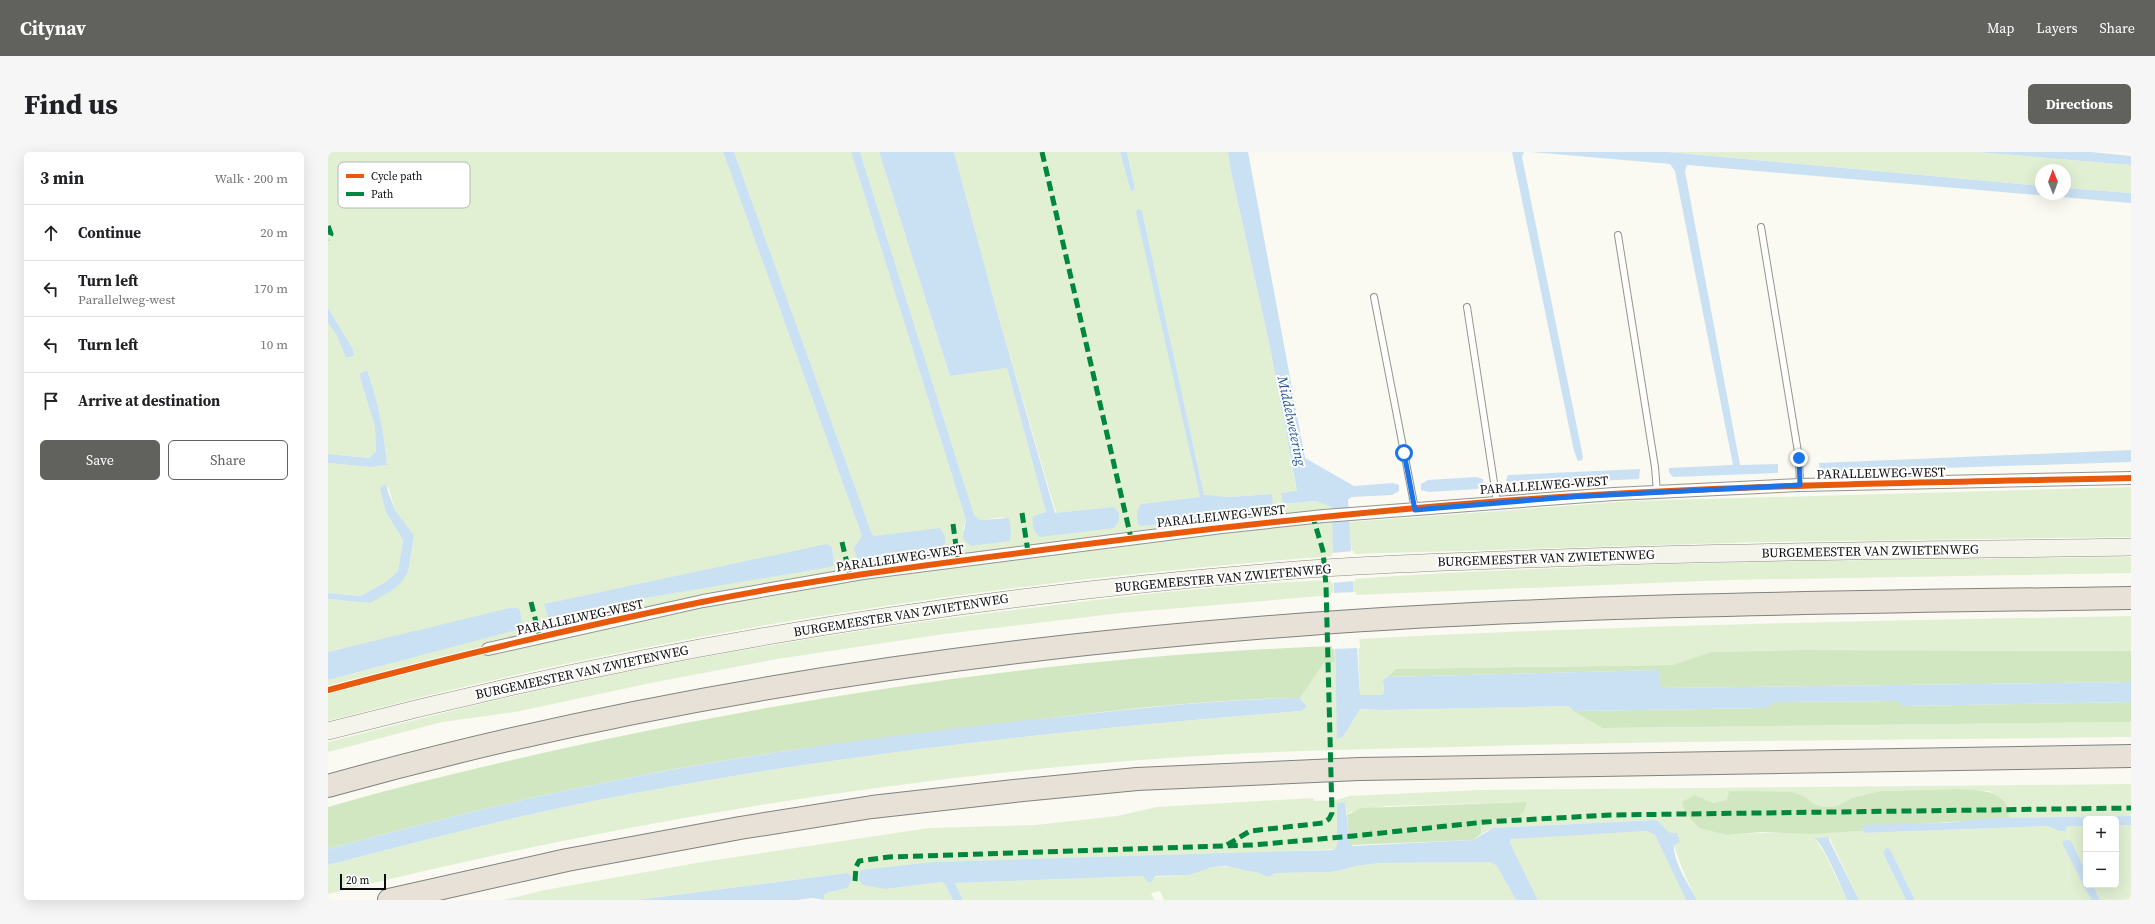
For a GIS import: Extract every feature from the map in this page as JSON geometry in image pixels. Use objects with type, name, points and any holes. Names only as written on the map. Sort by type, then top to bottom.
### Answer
[{"type":"highway","points":[[328,786],[393,768],[575,725],[839,675],[1076,644],[1309,624],[1542,611],[1686,606],[2131,598]]},
{"type":"highway","points":[[390,900],[567,860],[740,828],[872,808],[1014,791],[1130,780],[1359,769],[2131,756]]},
{"type":"main road","name":"BURGEMEESTER VAN ZWIETENWEG","points":[[328,731],[469,696],[558,676],[760,636],[1027,596],[1311,569],[1378,566],[1671,554],[2131,547]]},
{"type":"street","name":"PARALLELWEG-WEST","points":[[488,649],[703,601],[863,573],[1131,538],[1324,516],[1415,510],[1497,502],[1800,485],[2131,478]]},
{"type":"lane","points":[[1761,227],[1799,458],[1800,485]]},
{"type":"lane","points":[[1618,235],[1655,467],[1657,492]]},
{"type":"lane","points":[[1374,297],[1415,510]]},
{"type":"lane","points":[[1467,307],[1497,502]]},
{"type":"green space","points":[[328,152],[723,152],[862,536],[854,547],[875,536],[872,534],[734,152],[851,152],[966,520],[963,530],[1010,541],[1011,532],[1004,517],[980,520],[974,515],[860,152],[879,152],[950,376],[1007,368],[1046,512],[1033,516],[1114,507],[1056,513],[996,308],[954,152],[1120,152],[1130,189],[1132,191],[1135,189],[1127,152],[1228,152],[1231,172],[1270,347],[1297,492],[1282,493],[1283,504],[1316,501],[1332,507],[1334,556],[1080,580],[953,596],[827,615],[702,637],[576,662],[452,690],[328,721],[328,680],[519,629],[339,649],[328,652],[328,599],[370,603],[408,572],[414,537],[395,510],[388,486],[386,512],[403,540],[398,571],[387,581],[361,596],[328,593],[328,463],[371,467],[387,465],[380,416],[367,370],[359,374],[375,427],[376,451],[369,458],[328,454],[328,323],[337,336],[346,358],[354,356],[353,349],[328,308]],"holes":[[[1142,211],[1204,496],[1229,497],[1271,494],[1273,506],[1259,514],[1142,526],[1141,504],[1200,497],[1137,212]],[[827,545],[832,547],[834,565],[627,601],[564,617],[544,604]]]},
{"type":"green space","points":[[1668,152],[1977,152],[2131,165],[2131,193],[2071,188],[2071,164],[2035,164],[2035,185]]},
{"type":"green space","points":[[2131,487],[2131,537],[1763,542],[1352,554],[1349,522],[1633,501]]},
{"type":"green space","points":[[2131,557],[2131,573],[1729,580],[1354,595],[1353,579],[1547,568],[1742,562]]},
{"type":"green space","points":[[1333,580],[1333,595],[1121,613],[944,634],[777,659],[651,683],[515,712],[442,722],[328,752],[328,742],[559,686],[709,656],[886,627],[1004,611],[1164,592],[1299,581]]},
{"type":"green space","points":[[2131,616],[2131,651],[1799,650],[1711,652],[1672,665],[1396,669],[1383,680],[1384,692],[1382,695],[1360,695],[1358,639],[1647,627]]},
{"type":"green space","points":[[1334,646],[1335,662],[1324,663],[1300,698],[1196,703],[1127,710],[922,733],[769,753],[667,770],[544,795],[328,849],[328,807],[396,788],[602,740],[783,705],[966,677],[1150,657]]},
{"type":"green space","points":[[1799,650],[2131,651],[2131,682],[1660,688],[1659,670],[1387,677],[1396,669],[1672,665],[1711,652]]},
{"type":"green space","points":[[1335,662],[1338,739],[1343,737],[1360,709],[1380,710],[1569,706],[1573,711],[1602,728],[2131,722],[2131,737],[1709,742],[1354,749],[1217,755],[1075,765],[860,790],[752,806],[540,846],[328,894],[328,865],[493,823],[593,801],[769,770],[857,757],[1035,736],[1212,718],[1301,711],[1307,707],[1300,698],[1324,663]]},
{"type":"green space","points":[[1898,701],[1902,706],[2131,702],[2131,722],[1602,728],[1573,711],[1767,708],[1774,702]]},
{"type":"green space","points":[[2131,784],[2131,816],[2009,818],[2009,810],[2001,798],[1989,791],[1957,789],[1880,791],[1852,798],[1837,806],[1825,807],[1816,805],[1805,797],[1729,792],[1728,800],[1713,803],[1695,795],[1727,835],[1862,831],[1863,833],[2048,826],[2066,831],[2067,826],[2083,826],[2083,866],[2071,841],[2063,845],[2083,884],[2083,888],[2085,888],[2091,900],[1915,900],[1890,849],[1883,853],[1906,900],[1859,900],[1829,837],[1815,838],[1826,856],[1847,900],[1697,900],[1682,868],[1671,834],[1655,820],[1493,828],[1481,834],[1481,820],[1524,812],[1527,802],[1386,806],[1350,812],[1347,815],[1345,802],[1337,803],[1337,845],[1335,849],[1232,854],[935,862],[886,889],[941,882],[945,884],[953,900],[824,900],[824,895],[826,893],[847,888],[847,873],[637,900],[504,900],[545,890],[702,862],[929,828],[1035,825],[1117,816],[1157,807],[1313,798],[1315,801],[1337,800],[1349,796],[1478,790]]},
{"type":"green space","points":[[1957,789],[1983,791],[1999,796],[2008,808],[2009,818],[1862,828],[1862,831],[1812,834],[1762,832],[1727,835],[1699,828],[1685,812],[1682,802],[1695,795],[1713,803],[1727,800],[1729,791],[1792,792],[1805,797],[1816,805],[1825,807],[1837,806],[1852,798],[1880,791]]},
{"type":"green space","points":[[1527,802],[1524,812],[1517,817],[1481,820],[1481,834],[1473,840],[1350,845],[1347,815],[1361,808]]},
{"type":"green space","points":[[2119,825],[2131,825],[2131,900],[2100,900],[2094,888],[2119,888]]},
{"type":"green space","points":[[1647,831],[1655,835],[1686,900],[1538,900],[1510,843],[1512,838]]},
{"type":"green space","points":[[1490,862],[1497,866],[1516,900],[1164,900],[1160,891],[1151,893],[1154,900],[963,900],[955,883],[1174,876],[1191,874],[1208,868],[1220,867],[1256,872],[1268,877],[1276,873],[1331,872],[1354,866],[1380,863]]},
{"type":"water","points":[[723,152],[734,152],[872,534],[875,536],[940,528],[945,539],[945,544],[942,551],[872,562],[861,562],[856,556],[854,547],[862,536]]},
{"type":"water","points":[[851,152],[860,152],[974,515],[980,520],[1009,518],[1011,532],[1010,541],[970,546],[963,538],[966,520]]},
{"type":"water","points":[[879,152],[954,152],[996,308],[1055,513],[1114,507],[1119,513],[1119,521],[1114,528],[1040,537],[1034,530],[1033,516],[1046,512],[1007,368],[950,376]]},
{"type":"water","points":[[1120,152],[1127,152],[1135,189],[1132,191],[1130,189]]},
{"type":"water","name":"Middelwetering","points":[[1228,152],[1248,152],[1305,458],[1354,486],[1393,483],[1399,485],[1399,491],[1392,495],[1351,497],[1348,500],[1360,695],[1382,695],[1384,692],[1383,680],[1387,677],[1659,670],[1661,688],[2131,682],[2131,702],[1902,706],[1898,701],[1774,702],[1767,708],[1573,711],[1569,706],[1380,710],[1360,709],[1343,737],[1337,739],[1332,507],[1316,501],[1283,504],[1281,493],[1297,491],[1270,347],[1231,172]]},
{"type":"water","points":[[1512,152],[1524,152],[1522,157],[1583,457],[1582,460],[1578,461],[1574,451]]},
{"type":"water","points":[[1531,152],[1668,152],[2035,185],[2035,195],[1687,165],[1685,171],[1740,465],[1778,464],[1778,473],[1673,477],[1669,472],[1669,468],[1733,465],[1675,171],[1670,164]]},
{"type":"water","points":[[1977,152],[2091,152],[2131,156],[2131,165]]},
{"type":"water","points":[[2071,188],[2131,193],[2131,203],[2071,198]]},
{"type":"water","points":[[1138,209],[1142,211],[1204,495],[1229,497],[1272,494],[1273,506],[1259,514],[1142,526],[1138,524],[1137,511],[1141,504],[1200,497],[1136,212]]},
{"type":"water","points":[[328,308],[353,349],[354,356],[346,358],[337,336],[328,323]]},
{"type":"water","points":[[367,370],[380,416],[387,465],[371,467],[328,463],[328,454],[369,458],[376,451],[375,427],[359,374]]},
{"type":"water","points":[[2131,450],[2131,462],[1820,472],[1819,463]]},
{"type":"water","points":[[1640,469],[1639,479],[1510,485],[1506,480],[1508,475]]},
{"type":"water","points":[[1476,477],[1483,479],[1483,486],[1477,489],[1428,492],[1421,490],[1421,484],[1428,480]]},
{"type":"water","points":[[385,484],[395,510],[414,536],[408,572],[401,583],[391,591],[370,603],[328,599],[328,593],[361,596],[387,581],[398,571],[403,540],[386,512],[380,488]]},
{"type":"water","points":[[827,544],[832,547],[834,565],[830,567],[627,601],[564,617],[548,617],[544,604]]},
{"type":"water","points":[[510,608],[518,608],[520,611],[522,625],[520,629],[328,680],[328,652]]},
{"type":"water","points":[[1300,698],[1307,707],[1301,711],[1212,718],[946,746],[857,757],[681,785],[526,815],[328,865],[328,849],[364,839],[544,795],[719,761],[874,738],[1130,709],[1198,703]]},
{"type":"water","points":[[1345,802],[1350,844],[1353,846],[1473,840],[1493,828],[1655,820],[1667,831],[1677,833],[1680,842],[1674,845],[1676,859],[1697,900],[1686,900],[1655,835],[1647,831],[1511,839],[1510,843],[1538,900],[1516,900],[1497,866],[1490,862],[1380,863],[1355,866],[1331,872],[1276,873],[1268,877],[1259,873],[1226,866],[1212,867],[1189,875],[1155,876],[1151,882],[1148,882],[1143,876],[955,883],[963,900],[953,900],[945,884],[941,882],[886,889],[863,885],[859,878],[861,870],[935,862],[1332,850],[1335,849],[1337,845],[1337,803]]},
{"type":"water","points":[[2119,816],[2131,816],[2131,825],[2119,825]]},
{"type":"water","points":[[2083,817],[2083,826],[2067,826],[2066,831],[2060,831],[2048,826],[1863,833],[1862,828],[1865,825],[1944,823],[1993,818]]},
{"type":"water","points":[[1829,837],[1829,840],[1859,900],[1847,900],[1827,856],[1818,841],[1814,838]]},
{"type":"water","points":[[2063,841],[2071,841],[2083,866],[2083,884],[2063,845]]},
{"type":"water","points":[[1886,848],[1890,849],[1915,900],[1906,900],[1883,853]]},
{"type":"water","points":[[847,873],[851,876],[851,881],[847,888],[826,893],[824,895],[824,900],[813,898],[797,900],[637,900]]},
{"type":"water","points":[[2085,888],[2094,888],[2100,900],[2091,900]]},
{"type":"pier","points":[[1354,551],[1355,581],[1331,583],[1332,553]]},
{"type":"pier","points":[[1356,592],[1360,648],[1332,649],[1331,593]]},
{"type":"marked path","points":[[1042,152],[1131,538]]},
{"type":"marked path","points":[[328,226],[331,234],[328,240]]},
{"type":"marked path","points":[[1022,513],[1028,552]]},
{"type":"marked path","points":[[1227,845],[1250,831],[1323,823],[1329,819],[1332,813],[1326,586],[1323,551],[1313,517]]},
{"type":"marked path","points":[[953,524],[958,561]]},
{"type":"marked path","points":[[842,542],[850,576]]},
{"type":"marked path","points":[[531,602],[540,638]]},
{"type":"marked path","points":[[855,881],[856,867],[859,861],[889,857],[1253,845],[1485,822],[1610,815],[2131,808]]},
{"type":"cycle path","points":[[328,690],[561,632],[743,594],[905,568],[1100,542],[1391,510],[1610,494],[1935,482],[2131,478]]},
{"type":"route","points":[[1404,453],[1415,510],[1497,502],[1614,494],[1800,485],[1799,458]]}]
